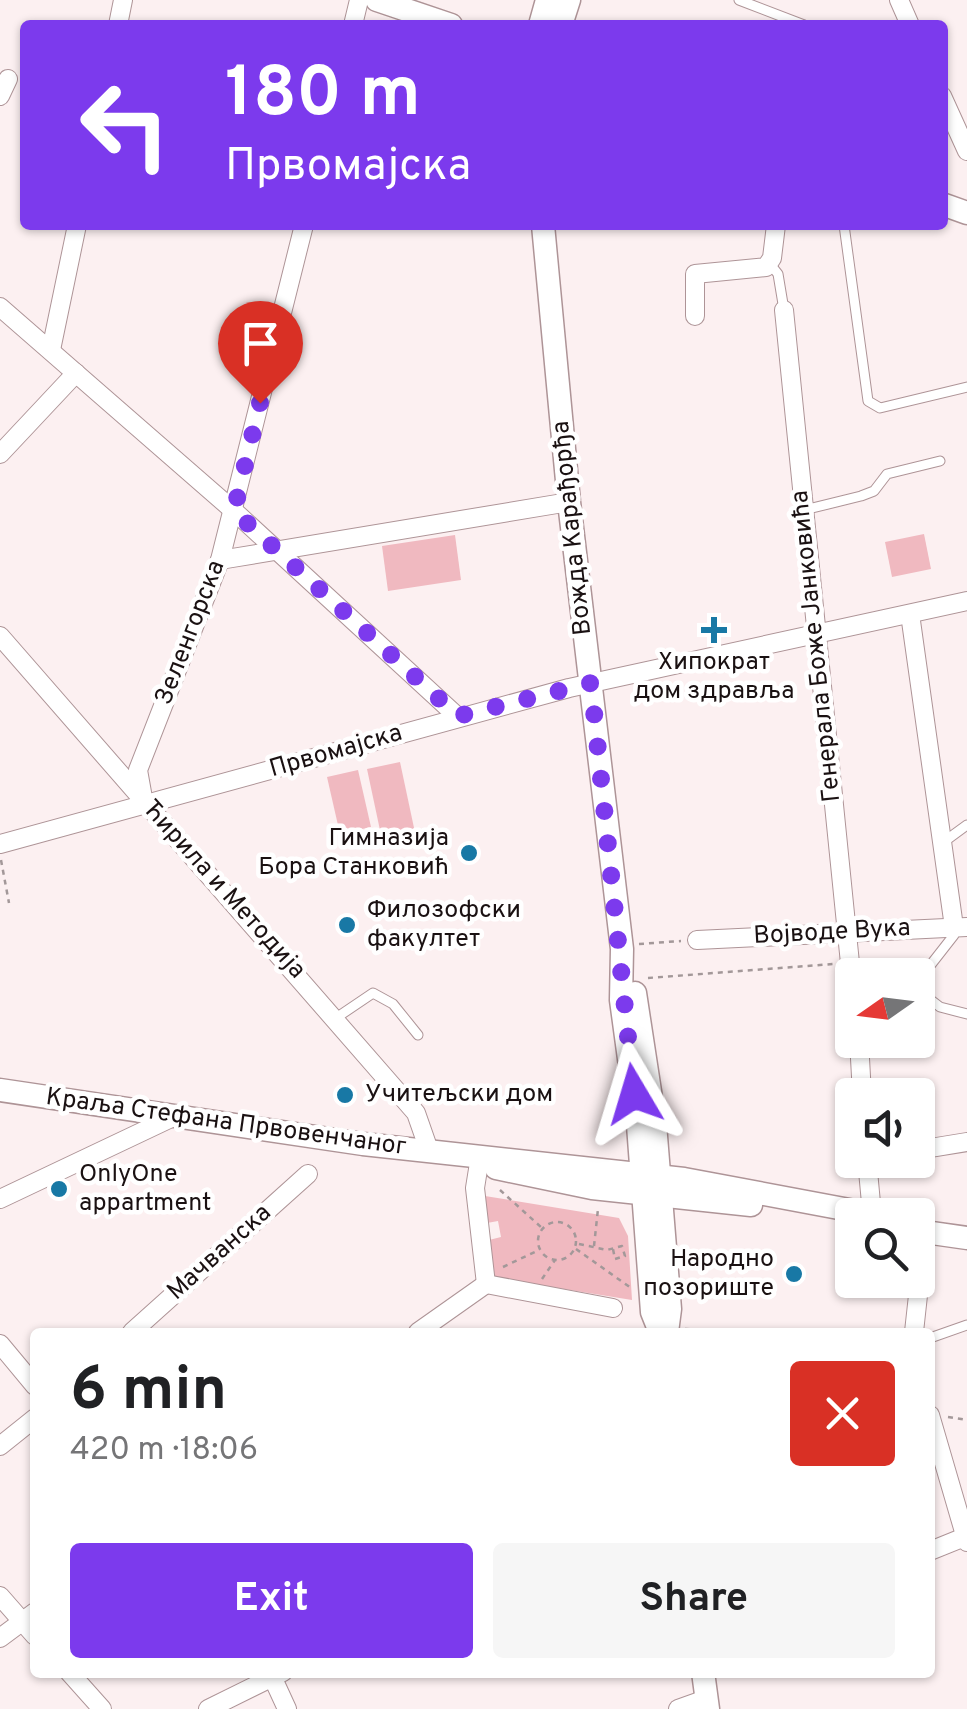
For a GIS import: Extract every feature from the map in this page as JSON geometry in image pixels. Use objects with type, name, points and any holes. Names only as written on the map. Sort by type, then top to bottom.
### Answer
[{"type":"main road","points":[[377,0],[436,20]]},
{"type":"main road","name":"Вожда Карађорђа","points":[[543,230],[569,502],[636,997],[650,1185],[670,1308],[667,1328]]},
{"type":"main road","name":"Краља Стефана Првовенчаног","points":[[0,1090],[650,1185]]},
{"type":"main road","name":"Краља Стефана Првовенчаног","points":[[441,1154],[534,1180],[650,1185]]},
{"type":"main road","points":[[650,1185],[835,1209]]},
{"type":"main road","points":[[650,1185],[835,1221]]},
{"type":"main road","points":[[935,1233],[967,1238]]},
{"type":"main road","points":[[704,1678],[707,1704]]},
{"type":"street","points":[[948,109],[967,151]]},
{"type":"street","points":[[51,350],[75,230]]},
{"type":"street","name":"Зеленгорска","points":[[146,804],[138,770],[220,560],[303,230]]},
{"type":"street","points":[[694,316],[692,286],[697,272],[770,264],[775,230]]},
{"type":"street","points":[[0,307],[234,511],[273,551],[458,716]]},
{"type":"street","name":"Генерала Боже Јанковића","points":[[784,310],[849,958]]},
{"type":"street","points":[[0,454],[76,374]]},
{"type":"street","points":[[220,560],[569,502]]},
{"type":"street","name":"Првомајска","points":[[0,844],[458,716],[816,632],[967,601]]},
{"type":"street","points":[[910,614],[960,927]]},
{"type":"street","name":"Ћирила и Методија","points":[[0,636],[336,1018],[416,1113],[441,1154]]},
{"type":"street","name":"Војводе Вука","points":[[697,940],[960,927]]},
{"type":"street","points":[[0,1199],[171,1118]]},
{"type":"street","points":[[935,1147],[967,1142]]},
{"type":"street","points":[[479,1164],[475,1188],[489,1278]]},
{"type":"street","name":"Мачванска","points":[[136,1328],[308,1174]]},
{"type":"street","points":[[489,1278],[613,1308]]},
{"type":"street","points":[[423,1328],[489,1278]]},
{"type":"street","points":[[914,1328],[916,1298]]},
{"type":"street","points":[[0,1344],[30,1380]]},
{"type":"street","points":[[0,1446],[30,1422]]},
{"type":"street","points":[[935,1422],[966,1538],[935,1549]]},
{"type":"street","points":[[0,1596],[30,1622]]},
{"type":"street","points":[[0,1638],[30,1623]]},
{"type":"street","points":[[74,1678],[102,1709]]},
{"type":"street","points":[[208,1709],[268,1678]]},
{"type":"street","points":[[277,1678],[287,1709]]},
{"type":"street","points":[[678,1709],[707,1704]]},
{"type":"lane","points":[[739,0],[791,20]]},
{"type":"lane","points":[[845,230],[868,402],[880,408],[967,387]]},
{"type":"lane","points":[[770,264],[778,274],[784,310]]},
{"type":"lane","points":[[802,510],[861,496],[874,491],[886,474],[940,461]]},
{"type":"lane","points":[[944,842],[967,825]]},
{"type":"lane","points":[[935,959],[960,927]]},
{"type":"lane","points":[[336,1018],[374,993],[394,1004],[418,1036]]},
{"type":"lane","points":[[935,1003],[967,1014]]},
{"type":"lane","points":[[935,1336],[967,1325]]},
{"type":"path","points":[[0,854],[9,903]]},
{"type":"path","points":[[630,946],[697,940]]},
{"type":"path","points":[[646,978],[835,963]]},
{"type":"path","points":[[497,1186],[543,1229]]},
{"type":"path","points":[[593,1246],[599,1202]]},
{"type":"path","points":[[538,1251],[536,1238],[543,1229],[560,1224],[573,1228],[576,1246],[631,1288]]},
{"type":"path","points":[[536,1288],[556,1259],[576,1246],[613,1249]]},
{"type":"path","points":[[489,1278],[538,1251]]},
{"type":"path","points":[[538,1251],[556,1259]]},
{"type":"path","points":[[935,1415],[967,1420]]},
{"type":"shaded area","points":[[924,534],[931,569],[892,577],[885,542]]},
{"type":"shaded area","points":[[455,535],[461,580],[388,591],[382,546]]},
{"type":"shaded area","points":[[400,762],[417,842],[384,849],[367,769]]},
{"type":"shaded area","points":[[358,770],[371,827],[340,834],[327,777]]},
{"type":"shaded area","points":[[485,1196],[619,1218],[628,1236],[632,1300],[495,1278],[489,1240],[501,1237],[498,1221],[487,1223]]},
{"type":"place","name":"Хипократ дом здравља","points":[[714,630]]},
{"type":"place","name":"Гимназија Бора Станковић","points":[[469,853]]},
{"type":"place","name":"Филозофски факултет","points":[[347,925]]},
{"type":"place","name":"Учитељски дом","points":[[345,1095]]},
{"type":"place","name":"OnlyOne appartment","points":[[59,1189]]},
{"type":"place","name":"Народно позориште","points":[[794,1274]]},
{"type":"route","points":[[260,403],[234,511],[273,551],[458,716],[591,683],[618,910],[621,1000],[634,1094]]}]
